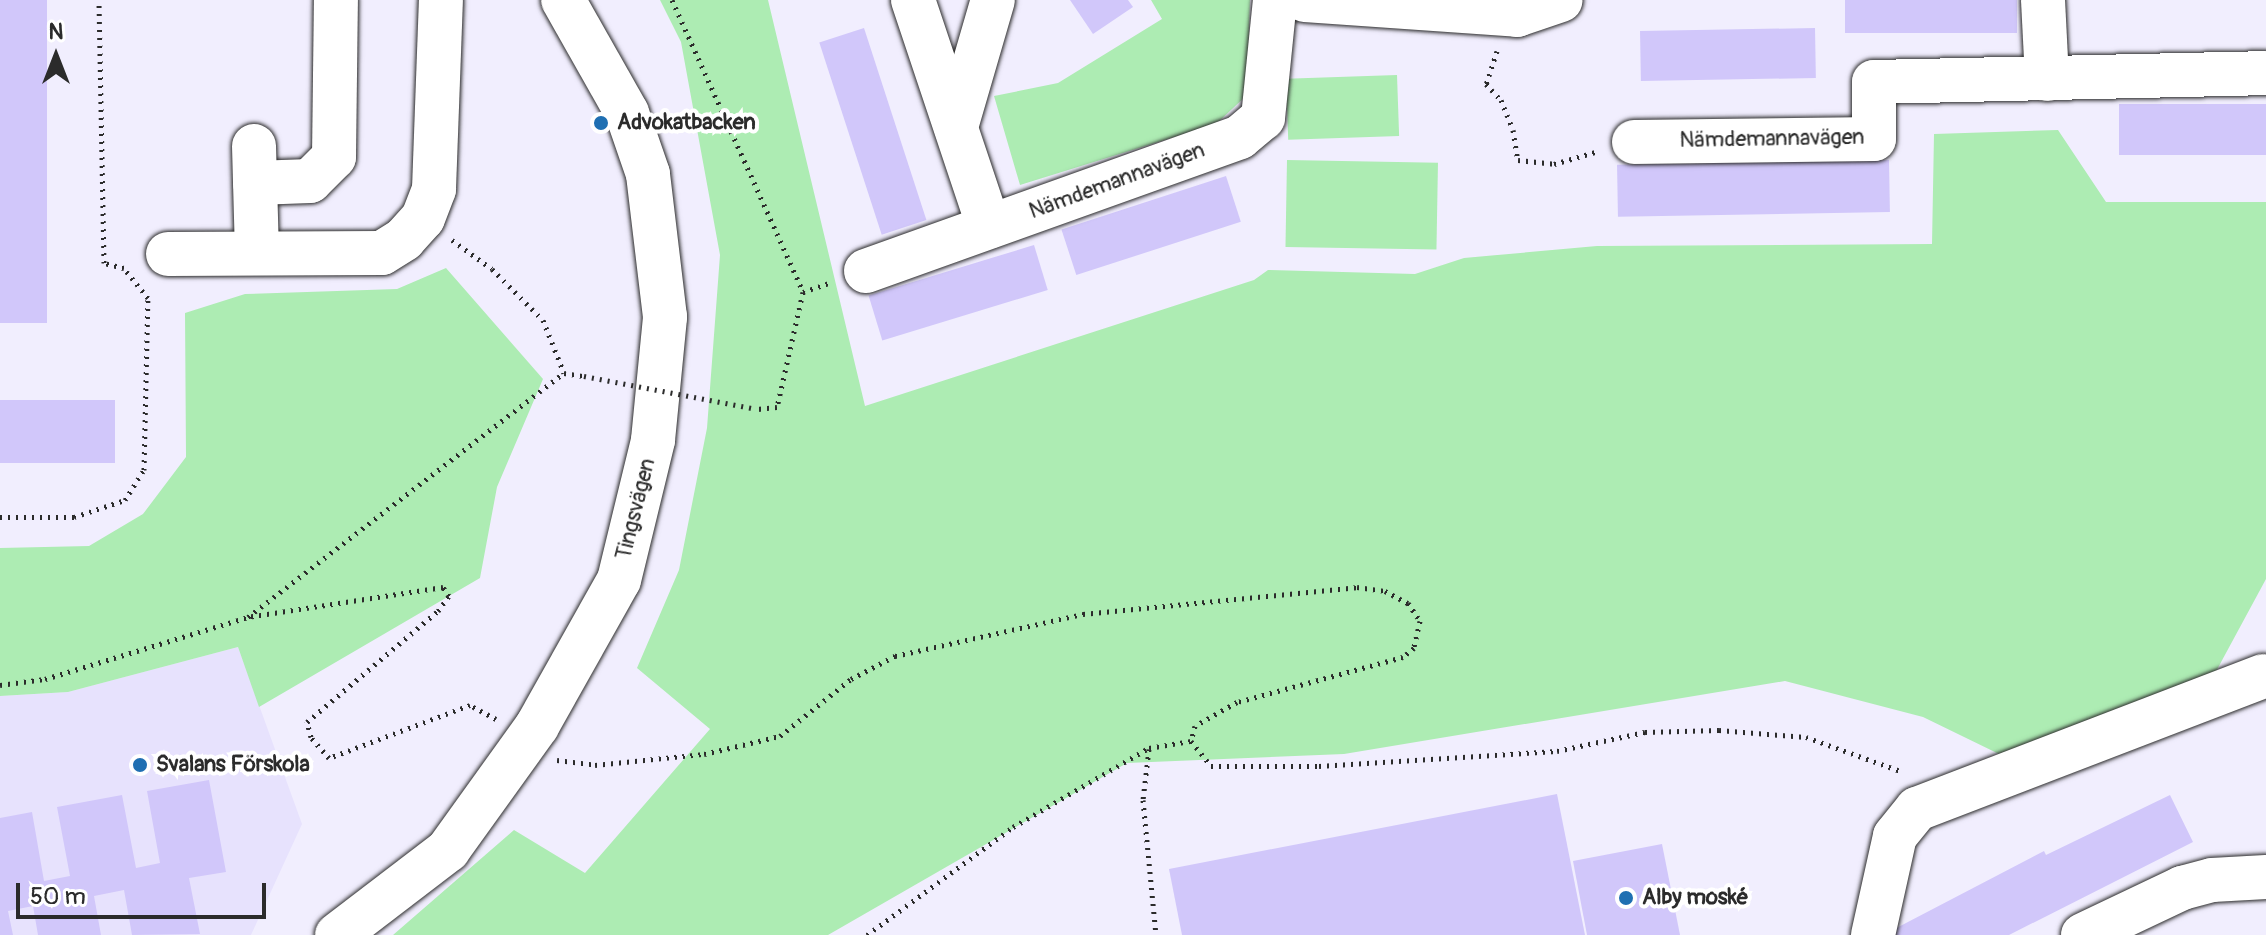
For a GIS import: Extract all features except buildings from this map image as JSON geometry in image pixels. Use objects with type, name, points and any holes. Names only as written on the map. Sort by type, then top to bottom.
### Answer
[{"type":"street","points":[[257,252],[254,164],[310,181],[334,157],[336,0]]},
{"type":"street","points":[[168,254],[382,253],[404,239],[423,218],[434,189],[441,0]]},
{"type":"street","name":"Tingsvägen","points":[[337,935],[448,850],[537,726],[619,580],[653,440],[665,317],[648,174],[627,113],[563,0]]},
{"type":"street","points":[[913,0],[989,227]]},
{"type":"street","points":[[956,127],[993,0]]},
{"type":"street","name":"Nämdemannavägen","points":[[866,271],[1240,137],[1263,118],[1275,0]]},
{"type":"street","points":[[1305,0],[1517,15],[1561,0]]},
{"type":"street","points":[[2043,0],[2047,79]]},
{"type":"street","name":"Nämdemannavägen","points":[[1634,142],[1874,139],[1874,82],[2266,73]]},
{"type":"street","points":[[1873,935],[1895,836],[1917,809],[2263,676]]},
{"type":"street","points":[[2083,935],[2182,888],[2212,880],[2266,877]]},
{"type":"path","points":[[0,517],[74,517],[125,500],[144,470],[148,298],[124,268],[104,263],[99,0]]},
{"type":"path","points":[[248,617],[564,373],[757,409],[777,407],[803,292],[672,0]]},
{"type":"path","points":[[1517,15],[1489,66],[1486,84],[1501,100],[1513,130],[1518,160],[1554,164],[1634,142]]},
{"type":"path","points":[[423,218],[492,269],[543,320],[564,373]]},
{"type":"path","points":[[0,685],[45,679],[248,617],[443,587],[449,596],[438,611],[307,722],[311,737],[329,758],[470,705],[500,722]]},
{"type":"path","points":[[556,760],[610,764],[704,754],[780,736],[851,679],[895,656],[1083,614],[1357,587],[1385,591],[1408,603],[1420,621],[1414,648],[1403,657],[1237,702],[1195,726],[1191,741]]},
{"type":"path","points":[[1191,741],[1211,766],[1319,766],[1557,751],[1645,732],[1719,730],[1806,737],[1921,779],[1943,798]]},
{"type":"path","points":[[867,935],[1013,827],[1149,748],[1191,741]]},
{"type":"path","points":[[1149,748],[1143,800],[1156,935]]},
{"type":"shaded area","name":"Svalans Förskola","points":[[238,647],[302,824],[251,935],[0,935],[0,696],[68,692]]},
{"type":"green space","points":[[660,0],[768,0],[865,406],[1254,280],[1268,270],[1415,274],[1464,258],[1597,246],[1932,244],[1934,134],[2058,130],[2106,202],[2266,202],[2266,579],[2213,677],[1999,754],[1923,717],[1785,681],[1344,754],[1127,763],[828,935],[393,935],[514,830],[585,873],[710,729],[637,668],[679,570],[707,428],[720,255],[681,42]]},
{"type":"green space","points":[[1151,0],[1250,0],[1247,95],[1216,124],[1020,185],[994,96],[1058,83],[1162,19]]},
{"type":"green space","points":[[1397,75],[1399,136],[1288,140],[1286,79]]},
{"type":"green space","points":[[1287,160],[1438,163],[1436,250],[1285,247]]},
{"type":"green space","points":[[446,268],[543,379],[497,487],[480,578],[259,707],[238,647],[68,692],[0,696],[0,548],[89,546],[143,514],[186,457],[185,313],[245,294],[397,289]]},
{"type":"place","name":"Advokatbacken","points":[[601,123]]},
{"type":"place","name":"Svalans Förskola","points":[[140,765]]},
{"type":"place","name":"Alby moské","points":[[1626,898]]}]
